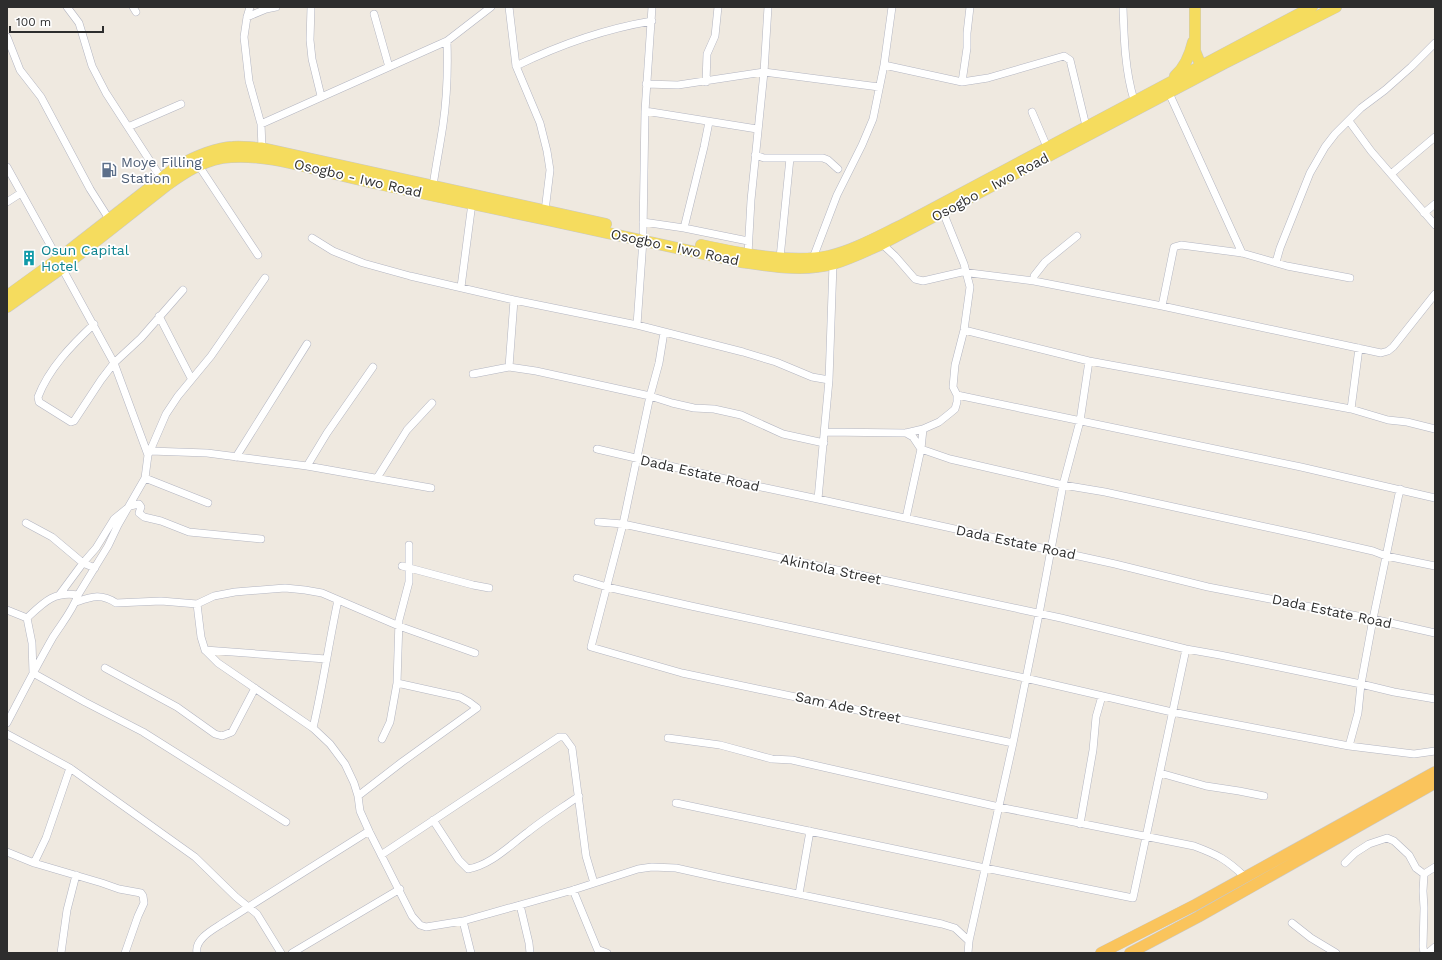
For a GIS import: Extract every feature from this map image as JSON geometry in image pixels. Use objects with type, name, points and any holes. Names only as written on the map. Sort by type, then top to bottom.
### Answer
[{"type":"highway","points":[[1101,953],[1195,905],[1435,772]]},
{"type":"highway","points":[[1135,952],[1435,783]]},
{"type":"main road","points":[[1195,7],[1195,51],[1202,70]]},
{"type":"main road","name":"Osogbo - Iwo Road","points":[[7,307],[60,264],[182,174],[219,159],[231,157],[281,160],[381,184],[472,203],[643,231],[740,262],[796,268],[833,264],[882,244],[943,212],[1202,70],[1312,7]]},
{"type":"main road","name":"Osogbo - Iwo Road","points":[[1202,70],[1336,7]]},
{"type":"main road","points":[[1168,88],[1183,67],[1191,51],[1194,40]]},
{"type":"main road","name":"Osogbo - Iwo Road","points":[[7,296],[60,264],[109,219],[176,167],[190,159],[219,148],[262,148],[748,254],[780,258],[813,258],[844,252],[873,239],[1134,100],[1168,88]]},
{"type":"street","points":[[67,7],[79,23],[92,66],[106,93],[161,178]]},
{"type":"street","points":[[250,7],[244,37],[249,81],[261,124],[262,148]]},
{"type":"street","points":[[247,17],[267,8],[276,7]]},
{"type":"street","points":[[311,7],[310,40],[312,59],[321,96]]},
{"type":"street","points":[[261,124],[321,96],[447,42],[492,7]]},
{"type":"street","points":[[509,7],[516,66],[540,124],[547,151],[550,170],[546,211]]},
{"type":"street","points":[[637,325],[643,231],[646,84],[652,7]]},
{"type":"street","points":[[706,82],[707,54],[715,36],[718,7]]},
{"type":"street","points":[[748,254],[755,155],[764,72],[768,7]]},
{"type":"street","points":[[813,258],[837,195],[873,120],[884,65],[892,7]]},
{"type":"street","points":[[962,82],[967,48],[970,7]]},
{"type":"street","points":[[1123,7],[1124,37],[1131,89],[1134,100]]},
{"type":"street","points":[[374,14],[388,67]]},
{"type":"street","points":[[516,66],[577,40],[628,25],[652,21]]},
{"type":"street","points":[[7,37],[20,70],[41,97],[90,189],[109,219]]},
{"type":"street","points":[[433,186],[443,124],[448,68],[447,42]]},
{"type":"street","points":[[1276,262],[1280,248],[1310,172],[1325,147],[1335,134],[1361,108],[1385,90],[1435,43]]},
{"type":"street","points":[[884,65],[962,82],[988,78],[1064,56],[1070,60],[1086,126]]},
{"type":"street","points":[[646,84],[678,85],[706,82],[764,72],[879,87]]},
{"type":"street","points":[[1168,88],[1242,253]]},
{"type":"street","points":[[128,127],[181,104]]},
{"type":"street","points":[[645,111],[758,129]]},
{"type":"street","points":[[1032,112],[1048,147]]},
{"type":"street","points":[[1349,121],[1390,174],[1435,225]]},
{"type":"street","points":[[684,228],[709,122]]},
{"type":"street","points":[[1390,174],[1435,136]]},
{"type":"street","points":[[755,155],[764,158],[823,158],[828,160],[838,169]]},
{"type":"street","points":[[780,258],[790,158]]},
{"type":"street","points":[[199,166],[258,255]]},
{"type":"street","points":[[7,167],[94,324],[114,364],[149,453]]},
{"type":"street","points":[[7,202],[21,193]]},
{"type":"street","points":[[461,287],[472,203]]},
{"type":"street","points":[[1424,213],[1435,204]]},
{"type":"street","points":[[825,432],[906,433],[923,429],[939,422],[954,408],[957,402],[953,388],[955,365],[964,330],[970,287],[967,272],[943,212]]},
{"type":"street","points":[[643,231],[684,228],[748,241]]},
{"type":"street","points":[[1034,281],[1034,276],[1045,262],[1077,236]]},
{"type":"street","points":[[312,238],[333,251],[363,263],[410,276],[514,300],[637,325],[743,352],[776,362],[812,377],[829,380]]},
{"type":"street","points":[[882,244],[895,256],[915,279],[919,281],[962,272],[1034,281],[1162,306],[1381,353],[1388,351],[1392,347],[1435,294]]},
{"type":"street","points":[[1162,306],[1174,247],[1181,245],[1242,253],[1306,270],[1350,278]]},
{"type":"street","points":[[818,499],[829,380],[833,264]]},
{"type":"street","points":[[7,723],[33,673],[76,602],[78,595],[95,568],[145,478],[149,453],[166,414],[192,378],[211,356],[265,278]]},
{"type":"street","points":[[94,324],[64,355],[52,370],[38,397],[39,402],[71,422],[73,422],[101,380],[114,364],[141,338],[182,290]]},
{"type":"street","points":[[509,367],[514,300]]},
{"type":"street","points":[[159,316],[192,378]]},
{"type":"street","points":[[964,330],[1089,361],[1351,409],[1388,420],[1407,422],[1435,429]]},
{"type":"street","points":[[607,587],[623,524],[650,396],[659,363],[664,332]]},
{"type":"street","points":[[236,457],[307,344]]},
{"type":"street","points":[[1351,409],[1359,348]]},
{"type":"street","points":[[968,953],[969,941],[1013,743],[1063,485],[1080,421],[1089,361]]},
{"type":"street","points":[[307,466],[327,433],[373,367]]},
{"type":"street","points":[[473,374],[509,367],[536,371],[650,396],[694,408],[714,409],[740,415],[783,434],[824,443]]},
{"type":"street","points":[[956,395],[1400,489],[1435,498]]},
{"type":"street","points":[[377,478],[407,430],[432,403]]},
{"type":"street","points":[[906,518],[921,449],[923,429]]},
{"type":"street","points":[[906,433],[913,437],[921,449],[950,459],[1063,485],[1105,492],[1307,536],[1373,551],[1386,556],[1435,566]]},
{"type":"street","name":"Dada Estate Road","points":[[598,449],[747,484],[1115,564],[1208,587],[1372,619],[1435,633]]},
{"type":"street","points":[[149,453],[207,453],[307,466],[431,488]]},
{"type":"street","points":[[145,478],[208,502]]},
{"type":"street","points":[[1349,746],[1358,713],[1361,684],[1372,619],[1400,489]]},
{"type":"street","points":[[27,618],[43,602],[60,594],[96,548],[114,519],[130,506],[139,504],[141,507],[139,513],[144,517],[161,521],[188,532],[261,539]]},
{"type":"street","name":"Akintola Street","points":[[598,522],[623,524],[1062,618],[1186,649],[1394,692],[1435,699]]},
{"type":"street","points":[[26,524],[52,537],[83,563],[95,568]]},
{"type":"street","points":[[382,739],[390,722],[397,682],[398,620],[409,582],[406,567],[409,545]]},
{"type":"street","points":[[406,567],[489,588]]},
{"type":"street","points":[[577,578],[607,587],[691,606],[1025,678],[1172,712],[1349,746],[1414,754],[1435,751]]},
{"type":"street","name":"Sam Ade Street","points":[[607,587],[591,647],[682,673],[1013,743]]},
{"type":"street","points":[[83,588],[92,596],[111,600],[116,603],[161,601],[197,604],[214,596],[235,592],[285,588],[305,590],[322,593],[399,626],[474,653]]},
{"type":"street","points":[[60,594],[78,595]]},
{"type":"street","points":[[76,602],[92,596]]},
{"type":"street","points":[[313,728],[321,694],[326,659],[338,600]]},
{"type":"street","points":[[197,604],[201,637],[205,650],[218,663],[313,728],[330,744],[345,764],[358,796],[360,811],[368,831],[400,889],[412,916],[420,925],[426,927],[463,922],[573,890],[638,869],[652,867],[676,868],[942,924],[955,928],[969,941]]},
{"type":"street","points":[[7,610],[27,618]]},
{"type":"street","points":[[27,618],[32,643],[33,673]]},
{"type":"street","points":[[676,803],[1133,898],[1147,838],[1186,649]]},
{"type":"street","points":[[205,650],[326,659]]},
{"type":"street","points":[[105,668],[177,706],[215,734],[222,736],[232,732],[256,688]]},
{"type":"street","points":[[33,673],[143,732],[286,822]]},
{"type":"street","points":[[358,796],[477,708],[460,697],[397,682]]},
{"type":"street","points":[[1080,824],[1093,750],[1096,717],[1102,696]]},
{"type":"street","points":[[7,734],[70,768],[195,856],[247,907],[257,914],[281,953]]},
{"type":"street","points":[[381,855],[559,737],[567,739],[572,748],[586,856],[594,883]]},
{"type":"street","points":[[668,738],[720,745],[772,759],[792,760],[999,807],[1147,838],[1194,846],[1218,855],[1245,877]]},
{"type":"street","points":[[34,863],[46,838],[70,768]]},
{"type":"street","points":[[1160,773],[1206,786],[1239,790],[1264,796]]},
{"type":"street","points":[[433,820],[459,860],[468,869],[485,863],[505,850],[529,831],[579,796]]},
{"type":"street","points":[[197,953],[196,950],[198,944],[204,937],[247,907],[368,831]]},
{"type":"street","points":[[799,894],[810,831]]},
{"type":"street","points":[[1345,863],[1355,853],[1369,844],[1387,838],[1394,840],[1409,855],[1416,868],[1424,874]]},
{"type":"street","points":[[7,852],[34,863],[119,889],[141,893],[144,903],[125,953]]},
{"type":"street","points":[[1424,874],[1435,867]]},
{"type":"street","points":[[1424,874],[1422,891],[1424,908],[1422,947],[1424,953]]},
{"type":"street","points":[[61,953],[67,910],[76,875]]},
{"type":"street","points":[[292,953],[400,889]]},
{"type":"street","points":[[573,890],[599,952],[607,953]]},
{"type":"street","points":[[520,905],[530,943],[530,953]]},
{"type":"street","points":[[463,922],[471,953]]},
{"type":"street","points":[[1292,923],[1311,938],[1336,953]]},
{"type":"street","points":[[1428,953],[1435,947]]},
{"type":"place","name":"Moye Filling Station","points":[[109,170]]},
{"type":"place","name":"Osun Capital Hotel","points":[[29,258]]}]
